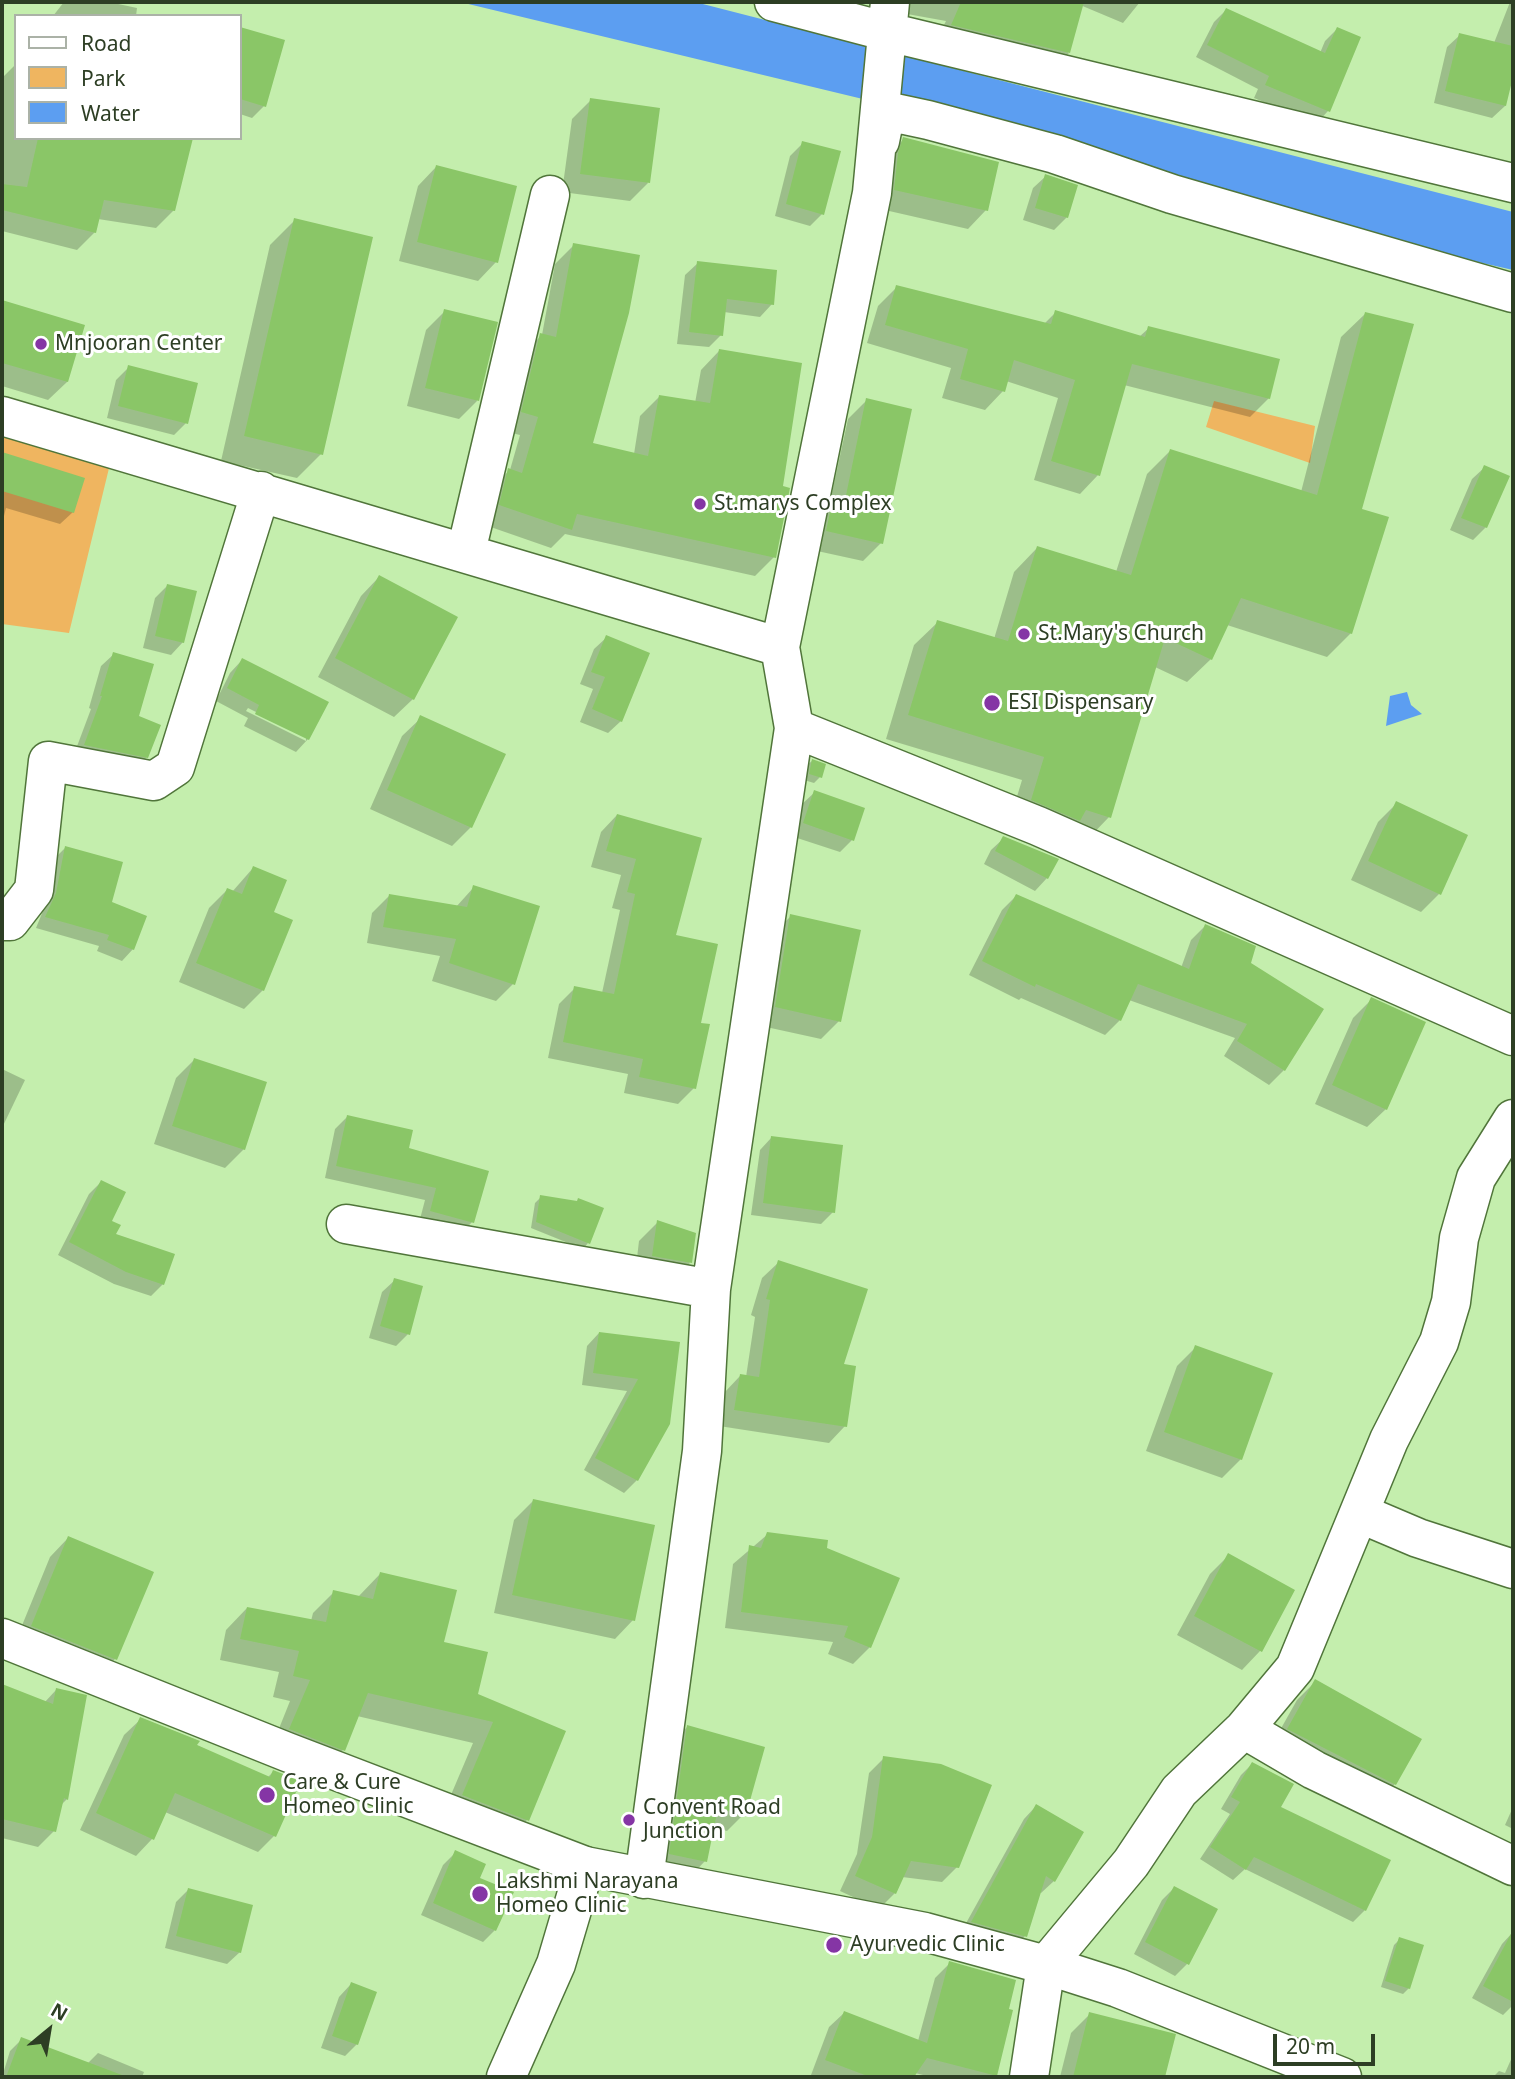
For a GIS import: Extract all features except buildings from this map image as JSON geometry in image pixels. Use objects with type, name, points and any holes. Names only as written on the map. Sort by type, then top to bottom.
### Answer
[{"type":"street","points":[[774,2],[889,17],[1513,183]]},
{"type":"street","points":[[872,193],[889,17]]},
{"type":"street","points":[[644,1879],[702,1451],[711,1289],[794,728],[779,647],[872,193],[886,111],[1055,154],[1172,194],[1513,293]]},
{"type":"street","points":[[466,552],[550,195]]},
{"type":"street","points":[[2,416],[779,647]]},
{"type":"street","points":[[2,921],[10,922],[34,890],[48,761],[154,781],[175,766],[261,491]]},
{"type":"street","points":[[794,728],[1038,826],[1513,1033]]},
{"type":"street","points":[[1030,2077],[1046,1965],[1131,1863],[1180,1791],[1244,1729],[1295,1668],[1389,1440],[1439,1342],[1451,1302],[1459,1238],[1476,1178],[1513,1119]]},
{"type":"street","points":[[346,1224],[711,1289]]},
{"type":"street","points":[[1359,1513],[1418,1538],[1513,1569]]},
{"type":"street","points":[[2,1638],[287,1752],[585,1866],[925,1932],[1046,1965],[1118,1988],[1342,2077]]},
{"type":"street","points":[[1244,1729],[1314,1770],[1513,1866]]},
{"type":"street","points":[[506,2077],[556,1964],[585,1866]]},
{"type":"green space","points":[[1214,401],[1315,426],[1310,463],[1206,427]]},
{"type":"green space","points":[[2,434],[110,464],[69,633],[2,624]]},
{"type":"water","points":[[460,2],[695,2],[1513,212],[1513,270],[1351,233],[1004,133]]},
{"type":"water","points":[[1407,692],[1411,705],[1422,714],[1386,726],[1390,696]]},
{"type":"place","name":"Mnjooran Center","points":[[41,344]]},
{"type":"place","name":"St.marys Complex","points":[[700,504]]},
{"type":"place","name":"St.Mary's Church","points":[[1024,634]]},
{"type":"place","name":"ESI Dispensary","points":[[992,703]]},
{"type":"place","name":"Care & Cure Homeo Clinic","points":[[267,1795]]},
{"type":"place","name":"Convent Road Junction","points":[[629,1820]]},
{"type":"place","name":"Lakshmi Narayana Homeo Clinic","points":[[480,1894]]},
{"type":"place","name":"Ayurvedic Clinic","points":[[834,1945]]}]
